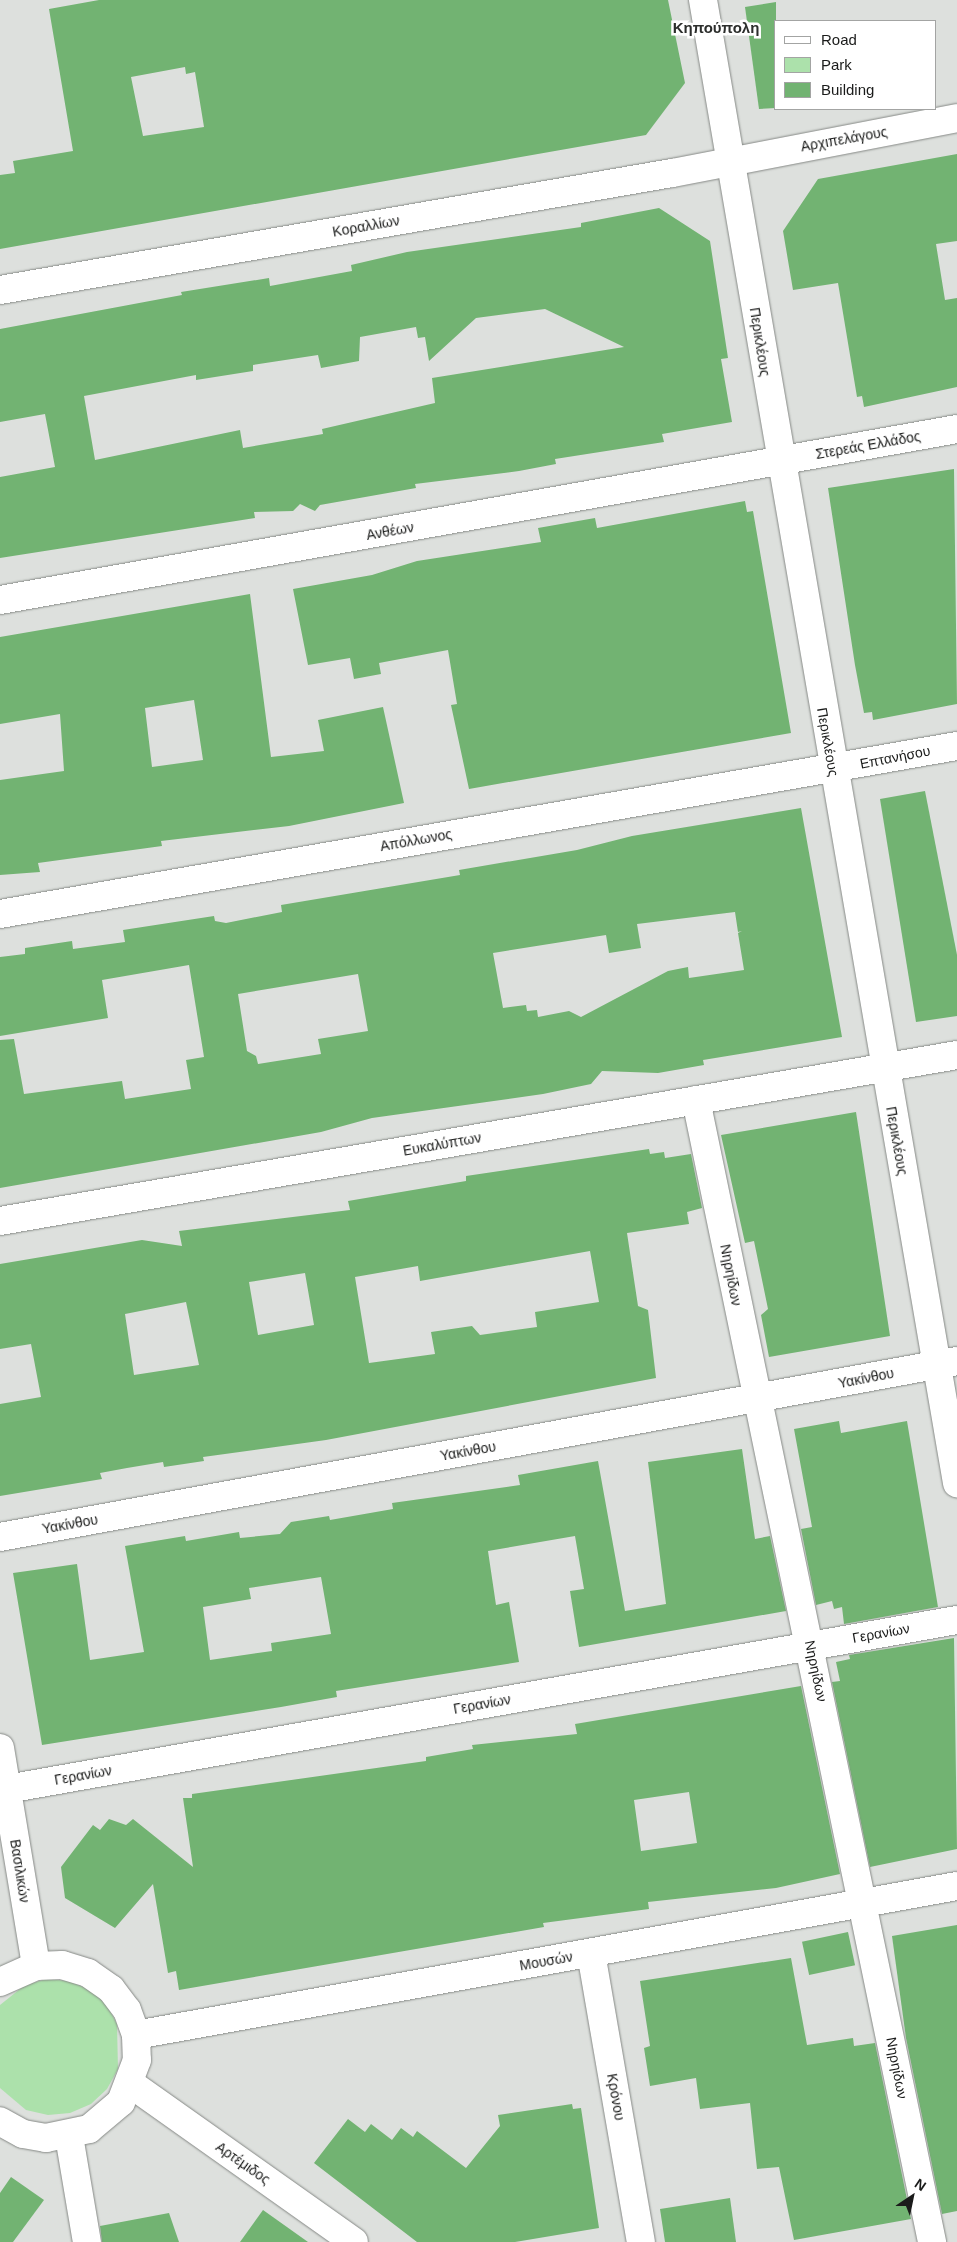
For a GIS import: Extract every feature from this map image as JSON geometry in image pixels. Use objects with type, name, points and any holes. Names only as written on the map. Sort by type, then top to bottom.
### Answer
[{"type":"street","name":"Περικλέους","points":[[703,0],[732,162],[780,462],[885,1068],[946,1363],[957,1483]]},
{"type":"street","name":"Αρχιπελάγους","points":[[732,162],[957,118]]},
{"type":"street","name":"Κοραλλίων","points":[[0,290],[732,162]]},
{"type":"street","name":"Στερεάς Ελλάδος","points":[[780,462],[957,429]]},
{"type":"street","name":"Ανθέων","points":[[0,600],[780,462]]},
{"type":"street","name":"Επτανήσου","points":[[833,769],[957,746]]},
{"type":"street","name":"Απόλλωνος","points":[[0,914],[833,769]]},
{"type":"street","name":"Ευκαλύπτων","points":[[0,1221],[957,1055]]},
{"type":"street","name":"Νηρηίδων","points":[[696,1100],[755,1399],[811,1645],[932,2242]]},
{"type":"street","name":"Υακίνθου","points":[[0,1536],[946,1363]]},
{"type":"street","name":"Γερανίων","points":[[7,1788],[957,1620]]},
{"type":"street","name":"Βασιλικών","points":[[0,1748],[36,1966]]},
{"type":"street","name":"Μουσών","points":[[136,2035],[957,1886]]},
{"type":"street","name":"Κρόνου","points":[[591,1953],[641,2242]]},
{"type":"street","points":[[0,1982],[36,1966],[71,1968],[111,1988],[126,2010],[136,2035],[137,2060],[131,2084],[107,2118],[69,2136],[23,2134],[0,2121]]},
{"type":"street","name":"Αρτέμιδος","points":[[131,2084],[354,2242]]},
{"type":"street","points":[[69,2136],[87,2242]]},
{"type":"green space","points":[[47,1979],[69,1981],[90,1990],[107,2005],[117,2024],[118,2069],[107,2089],[91,2104],[70,2113],[48,2115],[26,2110],[0,2088],[0,2005],[25,1985]]},
{"type":"building","points":[[99,0],[668,0],[685,83],[646,135],[0,249],[0,175],[15,173],[13,161],[73,151],[49,9]],"holes":[[[185,67],[186,74],[195,72],[204,127],[143,136],[131,77]]]},
{"type":"building","points":[[776,2],[776,20],[774,20],[774,108],[759,109],[745,7]]},
{"type":"building","points":[[957,154],[957,241],[936,244],[945,300],[957,298],[957,387],[864,407],[862,396],[857,397],[838,283],[793,290],[783,231],[818,179]]},
{"type":"building","points":[[659,208],[710,241],[728,358],[721,359],[732,422],[662,434],[664,442],[555,459],[556,464],[519,471],[415,484],[416,488],[320,505],[315,511],[300,504],[293,511],[254,512],[255,518],[0,558],[0,477],[55,467],[45,414],[0,422],[0,329],[182,295],[181,292],[269,278],[270,286],[352,271],[351,265],[407,252],[581,227],[581,223]],"holes":[[[545,309],[624,347],[432,378],[435,403],[322,429],[323,434],[243,448],[240,430],[95,460],[84,396],[196,375],[196,380],[253,371],[253,365],[318,355],[321,368],[359,361],[360,337],[416,327],[418,338],[425,337],[429,361],[476,318]]]},
{"type":"building","points":[[954,469],[957,704],[873,720],[872,712],[864,713],[828,488]]},
{"type":"building","points":[[745,501],[747,512],[753,511],[791,733],[469,789],[451,705],[457,704],[448,650],[379,663],[381,674],[354,679],[350,658],[308,665],[293,589],[372,575],[417,561],[541,542],[538,528],[595,518],[597,528]]},
{"type":"building","points":[[250,594],[271,757],[324,751],[318,720],[383,707],[404,803],[289,826],[161,841],[162,846],[38,863],[40,872],[0,875],[0,780],[64,771],[60,714],[0,724],[0,637]],"holes":[[[194,700],[203,760],[152,767],[145,708]]]},
{"type":"building","points":[[925,791],[957,955],[957,1016],[916,1022],[880,799]]},
{"type":"building","points":[[801,808],[842,1037],[703,1060],[704,1065],[658,1073],[602,1071],[591,1084],[543,1094],[372,1118],[321,1132],[0,1188],[0,1040],[14,1039],[24,1094],[122,1081],[125,1099],[191,1089],[186,1060],[204,1057],[189,965],[102,980],[108,1018],[0,1036],[0,957],[25,954],[25,948],[72,941],[73,949],[125,942],[123,930],[214,916],[215,921],[226,923],[282,912],[281,905],[460,875],[459,870],[577,850],[632,836]],"holes":[[[735,912],[738,932],[742,931],[738,933],[744,970],[689,978],[688,967],[668,971],[581,1017],[569,1011],[538,1017],[537,1010],[527,1011],[526,1005],[503,1008],[493,953],[606,935],[609,953],[641,948],[637,924]],[[358,974],[368,1031],[318,1039],[321,1054],[258,1064],[256,1056],[247,1051],[238,994]]]},
{"type":"building","points":[[856,1112],[890,1336],[769,1357],[761,1315],[768,1309],[754,1241],[745,1243],[721,1135]]},
{"type":"building","points":[[649,1149],[650,1154],[664,1152],[665,1158],[691,1154],[702,1208],[687,1212],[689,1224],[627,1233],[638,1306],[648,1310],[656,1378],[326,1440],[203,1457],[204,1461],[164,1467],[163,1462],[127,1468],[100,1473],[102,1479],[0,1496],[0,1404],[41,1397],[31,1344],[0,1349],[0,1264],[142,1240],[182,1246],[179,1231],[350,1210],[348,1201],[466,1181],[466,1176]],"holes":[[[590,1251],[599,1302],[535,1312],[537,1327],[480,1335],[472,1326],[431,1332],[435,1354],[369,1363],[355,1277],[418,1266],[420,1281]],[[305,1273],[314,1325],[258,1335],[249,1282]],[[186,1302],[199,1365],[134,1375],[125,1314]]]},
{"type":"building","points":[[839,1421],[841,1433],[907,1421],[938,1607],[844,1624],[842,1607],[834,1609],[832,1601],[816,1605],[801,1529],[812,1527],[794,1429]]},
{"type":"building","points":[[742,1449],[755,1539],[770,1536],[786,1611],[579,1647],[570,1591],[584,1589],[575,1536],[488,1551],[496,1605],[509,1602],[519,1662],[336,1691],[337,1697],[281,1707],[42,1745],[13,1573],[77,1564],[90,1660],[144,1652],[125,1546],[185,1536],[186,1541],[239,1532],[240,1538],[280,1534],[291,1522],[329,1516],[330,1520],[393,1509],[392,1503],[520,1485],[518,1475],[598,1461],[625,1611],[666,1604],[648,1462]],"holes":[[[321,1577],[331,1634],[271,1643],[272,1651],[210,1660],[203,1607],[251,1599],[249,1588]]]},
{"type":"building","points":[[954,1638],[957,1849],[870,1867],[832,1682],[840,1681],[836,1662],[850,1659],[849,1655]]},
{"type":"building","points":[[801,1686],[840,1874],[776,1888],[648,1902],[649,1909],[543,1923],[544,1927],[179,1990],[176,1971],[168,1973],[153,1884],[115,1928],[65,1898],[61,1867],[93,1825],[100,1830],[109,1819],[126,1825],[133,1819],[193,1867],[183,1798],[192,1798],[192,1794],[426,1761],[426,1757],[473,1749],[472,1745],[577,1734],[575,1724]],"holes":[[[689,1792],[697,1843],[641,1851],[634,1800]]]},
{"type":"building","points":[[957,1925],[957,2211],[942,2214],[906,2038],[892,1936]]},
{"type":"building","points":[[848,1932],[855,1965],[809,1975],[802,1942]]},
{"type":"building","points":[[791,1958],[807,2045],[853,2038],[854,2046],[875,2043],[911,2219],[794,2240],[779,2167],[757,2169],[750,2103],[700,2109],[696,2078],[650,2086],[644,2048],[650,2046],[640,1981]]},
{"type":"building","points":[[572,2104],[573,2109],[581,2108],[599,2228],[515,2242],[417,2242],[314,2163],[348,2119],[365,2132],[371,2124],[392,2140],[401,2128],[413,2137],[417,2131],[466,2168],[500,2126],[498,2115]]},
{"type":"building","points":[[11,2177],[44,2200],[13,2242],[0,2242],[0,2193]]},
{"type":"building","points":[[730,2198],[736,2242],[665,2242],[660,2209]]},
{"type":"building","points":[[263,2210],[308,2242],[240,2242]]},
{"type":"building","points":[[169,2213],[179,2242],[102,2242],[100,2226]]},
{"type":"district","name":"Κηπούπολη","points":[[716,28]]}]
